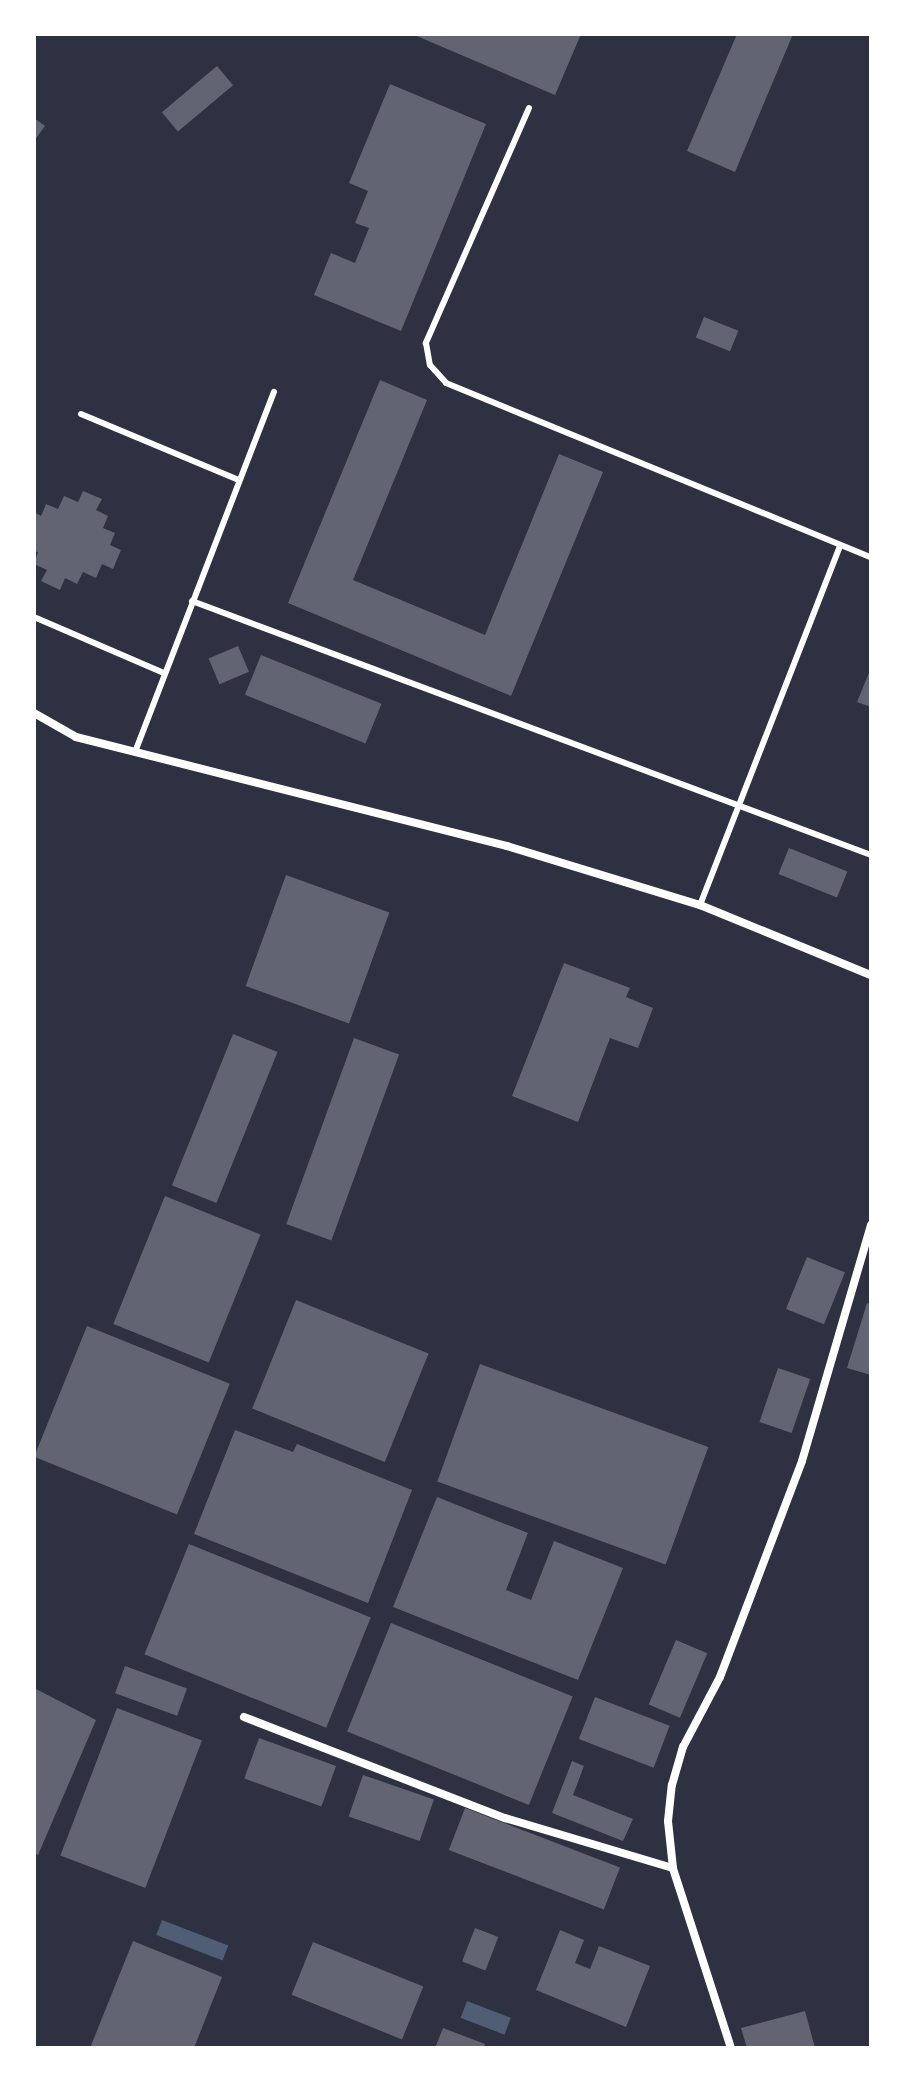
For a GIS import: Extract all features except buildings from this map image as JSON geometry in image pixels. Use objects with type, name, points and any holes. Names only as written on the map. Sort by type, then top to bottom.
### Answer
[{"type":"street","points":[[34,713],[76,737],[507,846],[700,905],[871,975]]},
{"type":"street","points":[[731,2048],[673,1868],[668,1821],[683,1747],[720,1677],[802,1461],[871,1225]]},
{"type":"street","points":[[244,1717],[505,1818],[673,1868]]},
{"type":"lane","points":[[529,108],[426,343],[430,365],[446,383],[871,557]]},
{"type":"lane","points":[[135,752],[274,392]]},
{"type":"lane","points":[[81,414],[239,480]]},
{"type":"lane","points":[[700,905],[840,546]]},
{"type":"lane","points":[[192,601],[871,855]]},
{"type":"lane","points":[[34,617],[164,673]]},
{"type":"water","points":[[162,1920],[228,1945],[223,1960],[156,1935]]},
{"type":"water","points":[[467,2001],[511,2018],[504,2035],[461,2018]]}]
